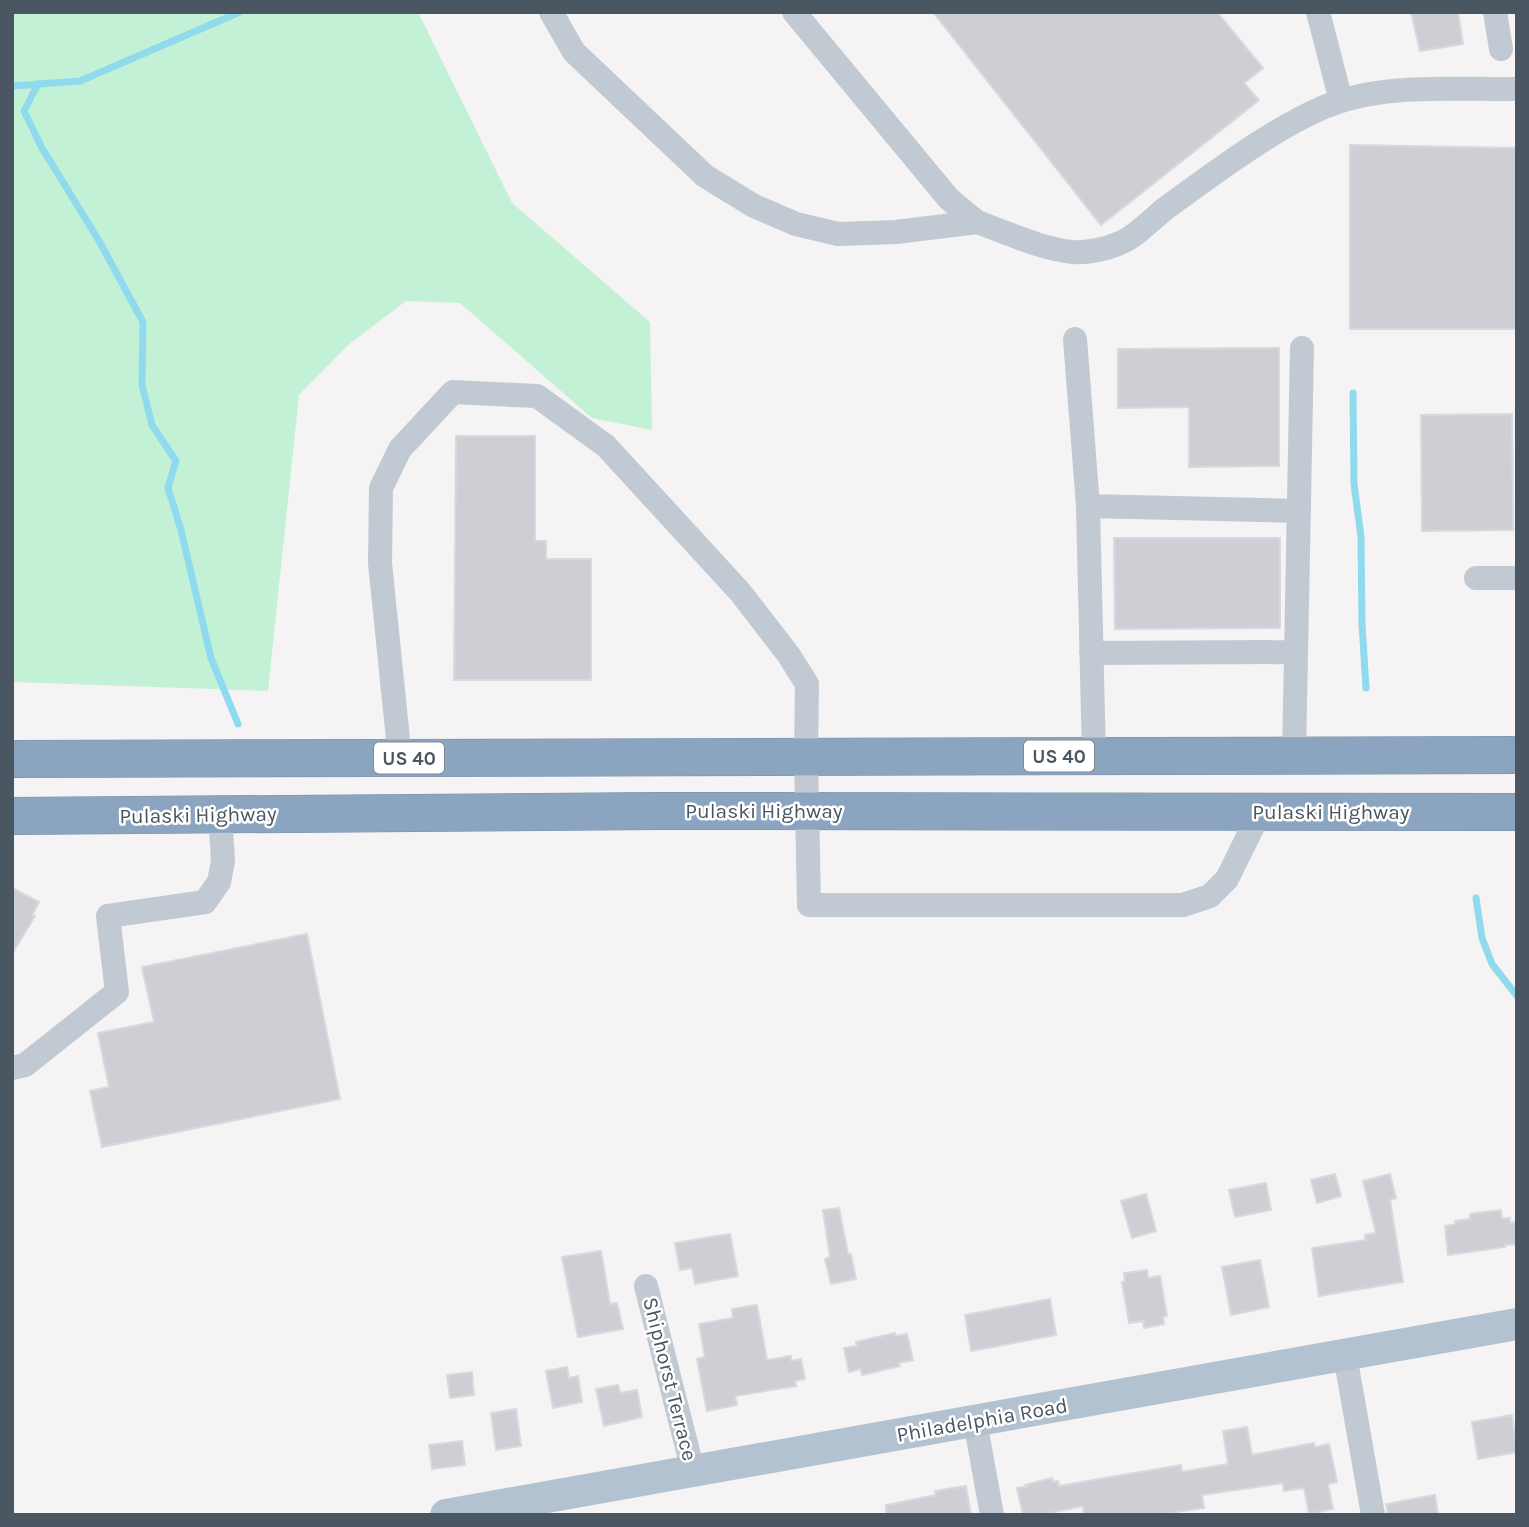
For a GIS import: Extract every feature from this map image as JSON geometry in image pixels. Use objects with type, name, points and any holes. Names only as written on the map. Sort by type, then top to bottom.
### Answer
[{"type":"highway","name":"US 40","points":[[12,759],[1517,755]]},
{"type":"highway","name":"Pulaski Highway","points":[[12,816],[806,811],[1517,812]]},
{"type":"main road","name":"Philadelphia Road","points":[[446,1515],[1517,1324]]},
{"type":"street","points":[[551,12],[574,52],[705,176],[754,206],[796,224],[838,234],[897,232],[977,222]]},
{"type":"street","points":[[794,12],[949,199],[977,222],[1042,246],[1075,253],[1100,250],[1122,243],[1166,208],[1287,125],[1324,107],[1354,97],[1398,91],[1517,89]]},
{"type":"street","points":[[1318,12],[1341,101]]},
{"type":"street","points":[[1495,12],[1501,49]]},
{"type":"street","points":[[1075,339],[1087,506],[1094,756]]},
{"type":"street","points":[[1294,756],[1302,348]]},
{"type":"street","points":[[400,758],[380,563],[381,488],[400,449],[453,392],[537,396],[606,446],[740,592],[788,653],[807,684],[806,811],[809,905],[1183,905],[1210,896],[1227,879],[1260,812]]},
{"type":"street","points":[[1087,506],[1299,511]]},
{"type":"street","points":[[1476,578],[1517,578]]},
{"type":"street","points":[[1091,653],[1296,652]]},
{"type":"street","points":[[12,1068],[25,1065],[117,992],[108,916],[205,902],[219,882],[223,861],[220,814]]},
{"type":"street","name":"Shiphorst Terrace","points":[[646,1286],[693,1471]]},
{"type":"street","points":[[1345,1355],[1373,1515]]},
{"type":"street","points":[[975,1421],[992,1515]]},
{"type":"green space","points":[[12,12],[418,12],[512,203],[650,322],[652,430],[592,418],[460,303],[406,301],[348,345],[299,395],[268,691],[12,682]]},
{"type":"building","points":[[933,12],[1217,12],[1263,68],[1244,83],[1259,100],[1101,225]]},
{"type":"building","points":[[1411,12],[1458,12],[1463,44],[1420,51]]},
{"type":"building","points":[[1350,145],[1517,148],[1517,329],[1350,329]]},
{"type":"building","points":[[1279,348],[1279,466],[1189,467],[1189,407],[1118,408],[1118,349]]},
{"type":"building","points":[[1512,414],[1513,530],[1422,531],[1421,415]]},
{"type":"building","points":[[456,436],[535,436],[535,541],[546,541],[546,559],[591,559],[591,680],[454,680]]},
{"type":"building","points":[[1114,538],[1280,538],[1280,628],[1115,629]]},
{"type":"building","points":[[12,888],[39,902],[32,915],[35,916],[12,954]]},
{"type":"building","points":[[307,934],[340,1099],[102,1147],[90,1091],[109,1087],[98,1033],[154,1022],[142,967]]},
{"type":"building","points":[[1335,1174],[1341,1196],[1317,1203],[1311,1180]]},
{"type":"building","points":[[1390,1174],[1396,1198],[1390,1200],[1403,1282],[1319,1296],[1312,1248],[1366,1240],[1365,1235],[1376,1233],[1363,1181]]},
{"type":"building","points":[[1266,1183],[1271,1210],[1235,1217],[1229,1190]]},
{"type":"building","points":[[1146,1194],[1156,1231],[1132,1238],[1121,1201]]},
{"type":"building","points":[[839,1208],[856,1279],[831,1284],[825,1259],[830,1257],[823,1210]]},
{"type":"building","points":[[1501,1210],[1502,1219],[1510,1218],[1510,1223],[1517,1222],[1517,1244],[1448,1255],[1445,1226],[1456,1224],[1455,1221],[1470,1219],[1470,1214]]},
{"type":"building","points":[[730,1234],[738,1276],[695,1284],[692,1268],[680,1270],[675,1243]]},
{"type":"building","points":[[601,1251],[610,1304],[617,1303],[623,1329],[578,1337],[562,1257]]},
{"type":"building","points":[[1260,1260],[1269,1307],[1231,1315],[1222,1267]]},
{"type":"building","points":[[1147,1270],[1148,1278],[1160,1276],[1167,1316],[1163,1317],[1164,1324],[1144,1328],[1143,1321],[1129,1323],[1122,1282],[1125,1282],[1124,1273]]},
{"type":"building","points":[[1050,1299],[1056,1335],[971,1351],[965,1315]]},
{"type":"building","points":[[757,1305],[767,1360],[791,1356],[791,1361],[801,1359],[805,1379],[795,1381],[796,1386],[735,1396],[737,1405],[707,1411],[697,1359],[705,1357],[699,1324],[733,1318],[732,1309]]},
{"type":"building","points":[[895,1333],[895,1336],[907,1334],[913,1360],[862,1375],[861,1369],[849,1372],[844,1348],[857,1346],[856,1342]]},
{"type":"building","points":[[567,1367],[569,1378],[578,1376],[582,1402],[553,1408],[546,1371]]},
{"type":"building","points":[[472,1372],[474,1395],[450,1398],[447,1375]]},
{"type":"building","points":[[618,1385],[620,1393],[637,1390],[642,1417],[604,1426],[596,1389]]},
{"type":"building","points":[[516,1409],[521,1446],[496,1450],[491,1413]]},
{"type":"building","points":[[1512,1415],[1517,1452],[1478,1459],[1472,1422]]},
{"type":"building","points":[[1247,1427],[1252,1455],[1314,1443],[1315,1447],[1329,1444],[1337,1482],[1328,1484],[1333,1509],[1309,1514],[1304,1488],[1284,1491],[1283,1483],[1202,1495],[1204,1508],[1156,1515],[1084,1515],[1083,1506],[1040,1515],[1023,1515],[1017,1488],[1052,1478],[1053,1482],[1058,1481],[1059,1486],[1181,1465],[1182,1472],[1228,1464],[1223,1431]]},
{"type":"building","points":[[462,1441],[465,1465],[432,1469],[429,1445]]},
{"type":"building","points":[[966,1486],[971,1515],[886,1515],[886,1505],[936,1495],[935,1491]]},
{"type":"building","points":[[1435,1495],[1438,1515],[1388,1515],[1386,1504]]},
{"type":"waterway","points":[[12,86],[80,81],[240,12]]},
{"type":"waterway","points":[[38,84],[24,111],[42,148],[98,239],[143,322],[142,385],[152,425],[176,461],[168,488],[181,530],[211,658],[238,724]]},
{"type":"waterway","points":[[1353,393],[1354,484],[1361,537],[1366,688]]},
{"type":"waterway","points":[[1476,898],[1482,938],[1492,964],[1517,996]]}]
